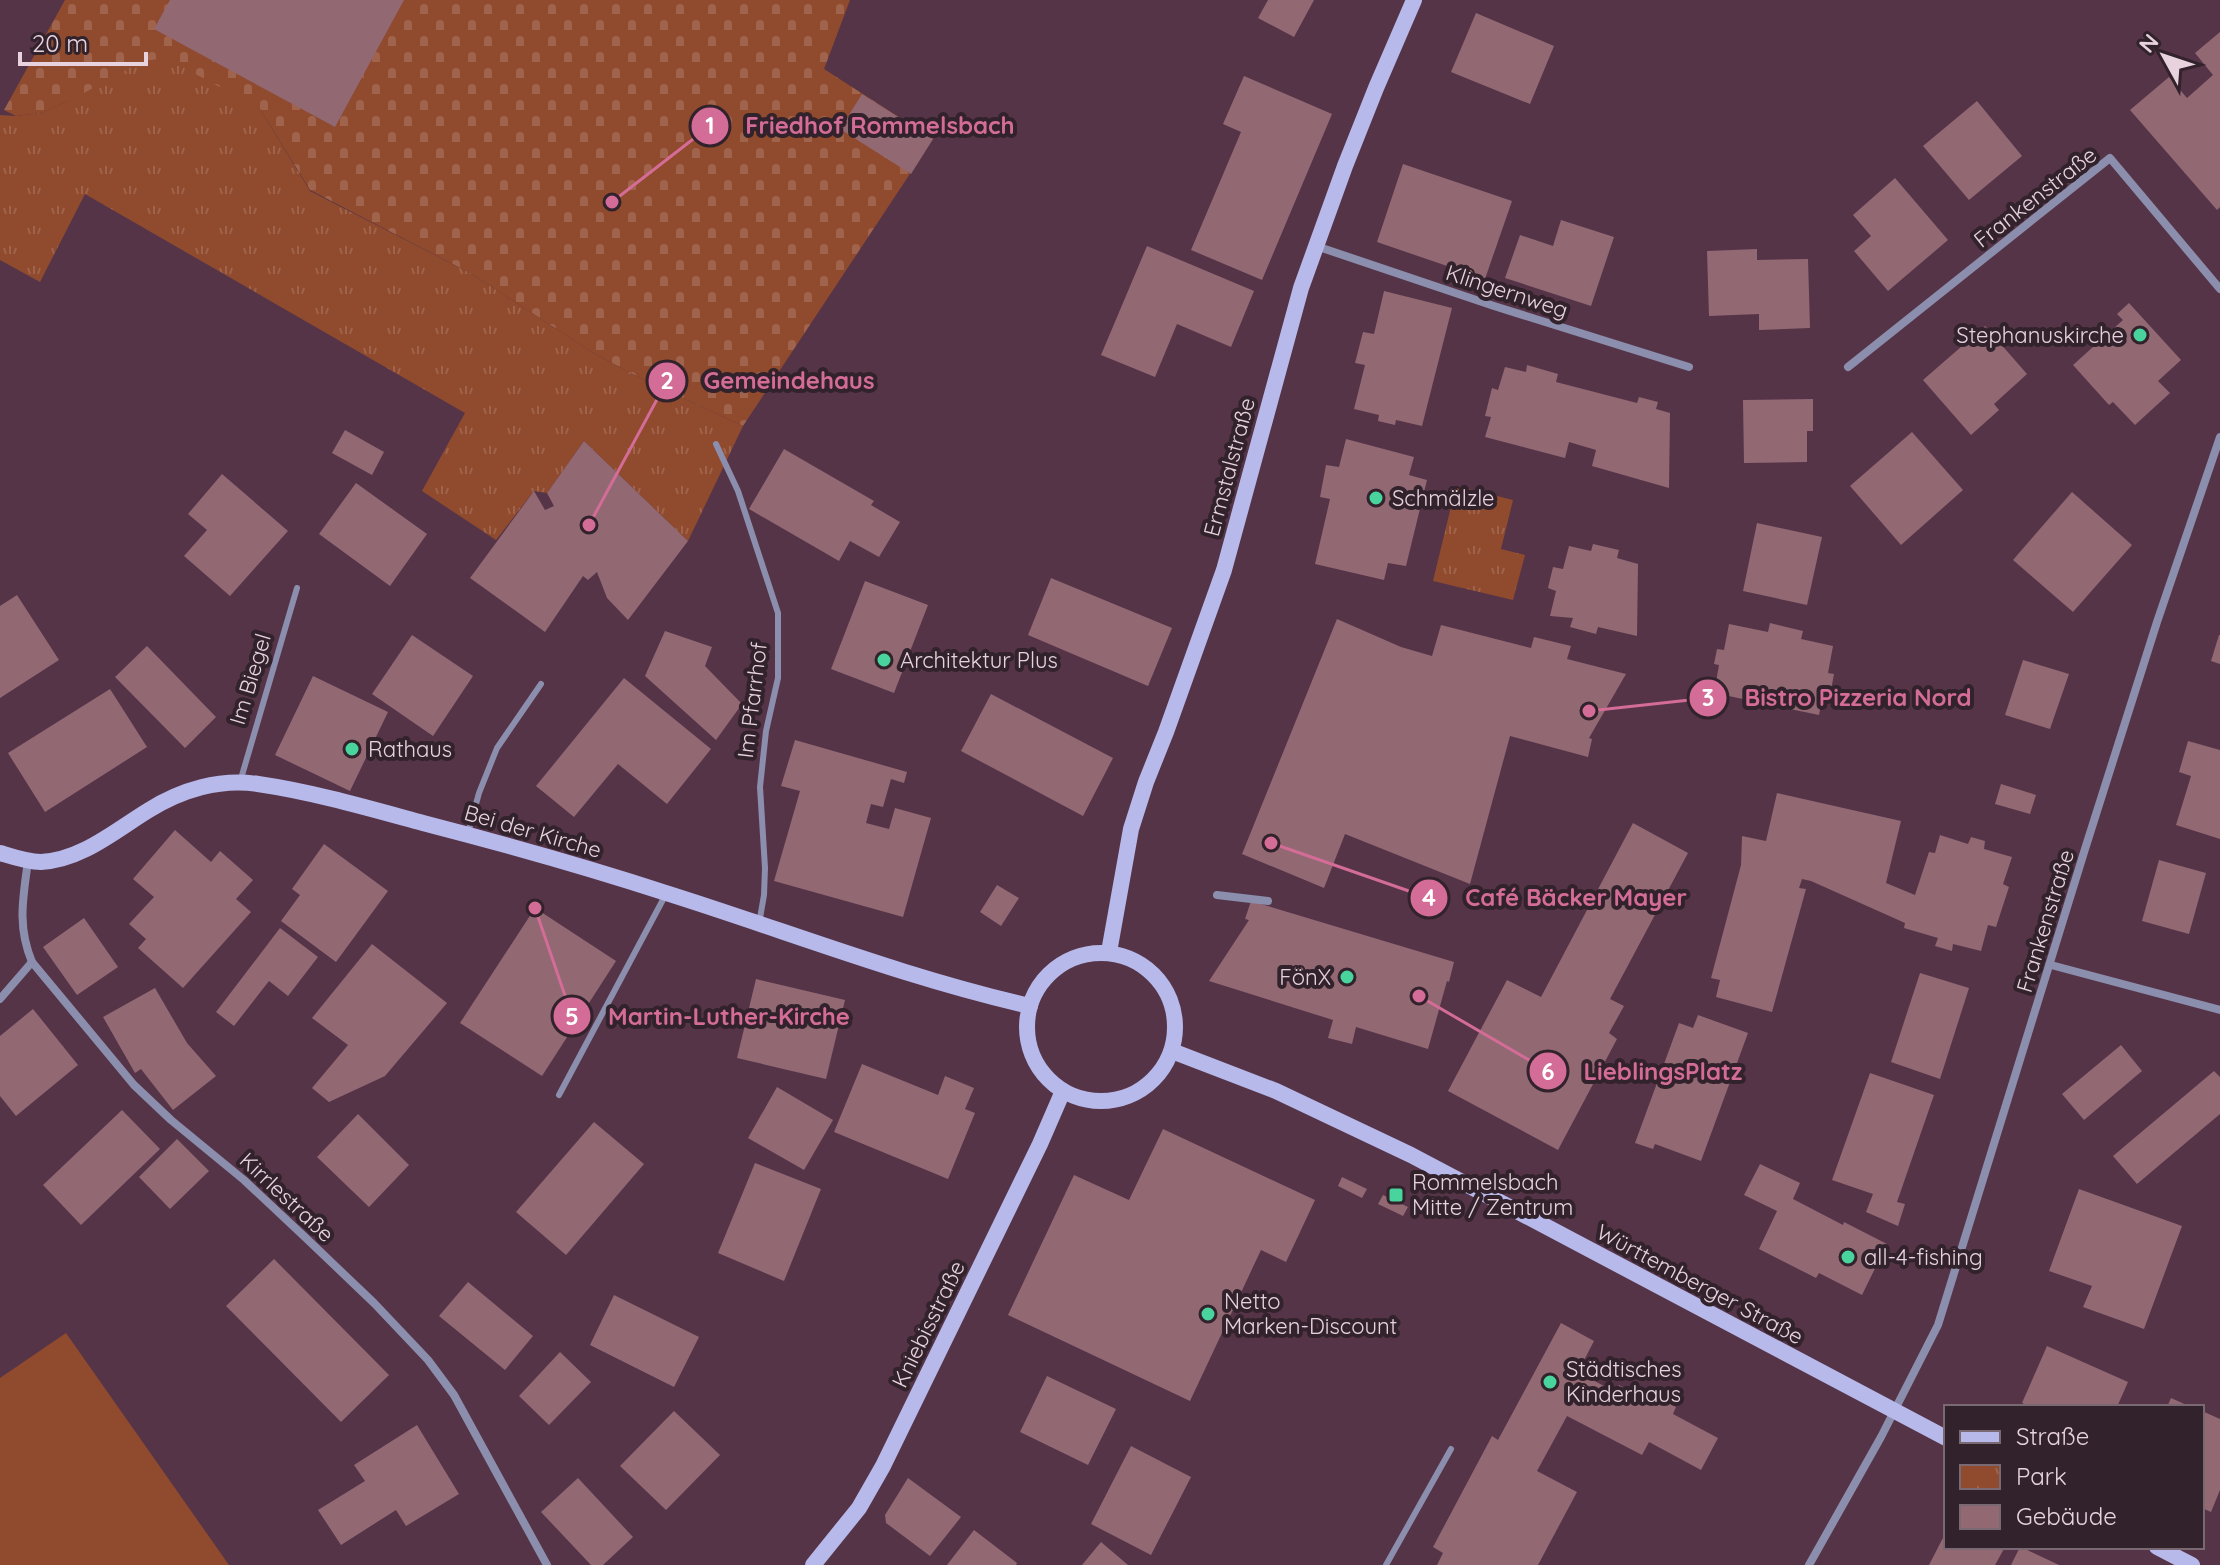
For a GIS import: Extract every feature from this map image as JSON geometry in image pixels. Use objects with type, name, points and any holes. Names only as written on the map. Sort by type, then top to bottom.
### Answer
[{"type":"main road","name":"Ermstalstraße","points":[[1109,952],[1131,829],[1224,570],[1287,335],[1315,246],[1414,0]]},
{"type":"main road","name":"Bei der Kirche","points":[[28,861],[59,859],[82,851],[182,793],[204,786],[240,782],[328,799],[467,834],[666,893],[878,964],[1030,1006]]},
{"type":"main road","points":[[0,853],[28,861]]},
{"type":"main road","points":[[1092,952],[1109,952],[1128,956],[1159,979],[1175,1013],[1176,1033],[1165,1066],[1154,1079],[1127,1097],[1094,1101],[1078,1098],[1050,1081],[1032,1054],[1027,1022],[1036,990],[1060,964],[1092,952]]},
{"type":"main road","name":"Württemberger Straße","points":[[1172,1051],[1276,1091],[1411,1155],[1944,1437]]},
{"type":"main road","name":"Kniebisstraße","points":[[813,1565],[859,1508],[883,1466],[1034,1157],[1063,1091]]},
{"type":"main road","points":[[2161,1549],[2192,1565]]},
{"type":"street","name":"Frankenstraße","points":[[1848,367],[2110,158],[2220,289]]},
{"type":"street","name":"Klingernweg","points":[[1315,246],[1689,367]]},
{"type":"street","name":"Frankenstraße","points":[[1809,1565],[1938,1325],[2157,622],[2220,437]]},
{"type":"street","name":"Kirrlestraße","points":[[28,861],[22,921],[23,942],[32,962],[134,1085],[265,1199],[374,1303],[428,1360],[454,1395],[547,1565]]},
{"type":"street","points":[[1217,895],[1268,901]]},
{"type":"street","points":[[0,999],[32,962]]},
{"type":"street","points":[[2051,965],[2220,1010]]},
{"type":"lane","name":"Im Pfarrhof","points":[[716,444],[738,491],[778,613],[778,678],[766,731],[760,787],[765,868],[759,924]]},
{"type":"lane","name":"Im Biegel","points":[[240,782],[297,588]]},
{"type":"lane","points":[[467,834],[497,748],[541,684]]},
{"type":"lane","points":[[559,1095],[666,893]]},
{"type":"lane","points":[[1386,1565],[1451,1449]]},
{"type":"green space","points":[[65,0],[850,0],[824,69],[933,139],[743,426],[595,354],[470,273],[310,190],[260,109],[71,100],[41,113],[16,116],[4,110]]},
{"type":"green space","points":[[166,58],[260,109],[310,191],[470,273],[595,354],[743,426],[688,541],[584,441],[547,493],[534,491],[496,540],[422,491],[465,413],[85,194],[40,282],[0,260],[0,115],[41,113],[143,61]]},
{"type":"green space","points":[[1456,486],[1513,500],[1501,549],[1525,555],[1513,600],[1433,581]]},
{"type":"green space","points":[[66,1333],[229,1565],[0,1565],[0,1378]]},
{"type":"building","points":[[170,0],[404,0],[335,127],[154,29]]},
{"type":"building","points":[[1268,0],[1314,0],[1294,37],[1258,18]]},
{"type":"building","points":[[1476,13],[1554,46],[1530,104],[1451,72]]},
{"type":"building","points":[[2220,32],[2220,207],[2217,210],[2130,110],[2169,77],[2187,98],[2213,75],[2195,53]]},
{"type":"building","points":[[1244,76],[1332,114],[1262,280],[1191,250],[1241,132],[1223,124]]},
{"type":"building","points":[[862,94],[933,139],[911,174],[840,129]]},
{"type":"building","points":[[1977,101],[2022,156],[1969,200],[1923,146]]},
{"type":"building","points":[[1403,164],[1512,201],[1485,279],[1377,242]]},
{"type":"building","points":[[1895,178],[1948,240],[1888,291],[1854,251],[1871,236],[1853,215]]},
{"type":"building","points":[[1561,220],[1614,237],[1591,306],[1505,278],[1520,235],[1553,246]]},
{"type":"building","points":[[1147,246],[1254,291],[1231,347],[1177,324],[1155,377],[1101,355]]},
{"type":"building","points":[[1757,249],[1757,260],[1808,259],[1810,328],[1759,330],[1759,314],[1709,316],[1707,251]]},
{"type":"building","points":[[1384,291],[1452,308],[1422,426],[1396,420],[1395,425],[1378,421],[1379,415],[1354,409],[1365,365],[1355,363],[1363,332],[1374,334]]},
{"type":"building","points":[[2129,303],[2181,360],[2158,381],[2170,393],[2135,425],[2113,402],[2109,405],[2073,365],[2123,320],[2117,314]]},
{"type":"building","points":[[1985,326],[2027,374],[1994,404],[1999,410],[1971,435],[1923,380]]},
{"type":"building","points":[[1527,365],[1558,374],[1556,382],[1637,403],[1639,397],[1658,402],[1656,409],[1670,413],[1669,488],[1592,466],[1596,450],[1569,442],[1565,458],[1485,437],[1491,417],[1485,416],[1492,388],[1498,390],[1505,367],[1526,372]]},
{"type":"building","points":[[1813,399],[1813,431],[1807,431],[1807,462],[1744,463],[1743,400]]},
{"type":"building","points":[[345,430],[384,452],[372,475],[332,453]]},
{"type":"building","points":[[1912,432],[1963,490],[1901,545],[1850,486]]},
{"type":"building","points":[[1346,439],[1414,457],[1409,475],[1427,480],[1406,566],[1388,563],[1384,580],[1315,564],[1330,499],[1320,497],[1326,465],[1339,467]]},
{"type":"building","points":[[584,441],[688,541],[628,620],[607,598],[597,572],[588,580],[583,576],[545,632],[470,578],[534,491],[545,510],[554,506],[547,493]]},
{"type":"building","points":[[784,449],[874,501],[871,505],[900,522],[879,557],[850,541],[839,561],[749,509]]},
{"type":"building","points":[[222,474],[288,531],[230,596],[184,556],[207,530],[188,514]]},
{"type":"building","points":[[356,483],[427,534],[390,586],[319,534]]},
{"type":"building","points":[[2072,492],[2132,545],[2073,612],[2013,560]]},
{"type":"building","points":[[1757,523],[1822,537],[1807,605],[1743,591]]},
{"type":"building","points":[[1593,544],[1619,550],[1617,558],[1638,564],[1637,636],[1598,627],[1596,634],[1570,627],[1573,618],[1550,616],[1556,591],[1548,588],[1553,567],[1563,569],[1569,546],[1591,551]]},
{"type":"building","points":[[1051,578],[1172,628],[1148,686],[1028,635]]},
{"type":"building","points":[[865,581],[928,605],[894,693],[831,669]]},
{"type":"building","points":[[17,595],[59,660],[0,698],[0,606]]},
{"type":"building","points":[[1337,619],[1401,647],[1432,656],[1441,625],[1531,648],[1534,637],[1571,646],[1567,659],[1626,674],[1589,738],[1592,739],[1588,757],[1510,736],[1470,884],[1345,834],[1324,888],[1242,854]]},
{"type":"building","points":[[1770,623],[1803,631],[1801,639],[1833,646],[1828,673],[1834,674],[1831,690],[1824,689],[1819,715],[1714,693],[1719,665],[1714,664],[1717,649],[1724,650],[1729,624],[1768,632]]},
{"type":"building","points":[[665,631],[712,647],[705,666],[742,704],[716,740],[645,676]]},
{"type":"building","points":[[412,635],[473,676],[433,736],[372,694]]},
{"type":"building","points":[[2220,635],[2220,664],[2211,661]]},
{"type":"building","points":[[147,646],[216,717],[185,748],[115,677]]},
{"type":"building","points":[[2023,660],[2069,674],[2050,729],[2005,715]]},
{"type":"building","points":[[313,676],[388,712],[350,791],[275,755]]},
{"type":"building","points":[[624,678],[711,749],[667,804],[618,764],[574,817],[536,786]]},
{"type":"building","points":[[110,689],[147,747],[45,812],[8,753]]},
{"type":"building","points":[[991,694],[1113,758],[1083,816],[961,751]]},
{"type":"building","points":[[795,740],[907,772],[904,783],[891,779],[883,807],[871,804],[866,823],[889,829],[895,808],[931,818],[903,917],[774,881],[800,791],[781,786]]},
{"type":"building","points":[[2188,741],[2220,750],[2220,839],[2176,825],[2191,776],[2179,772]]},
{"type":"building","points":[[2001,784],[2036,795],[2030,814],[1995,804]]},
{"type":"building","points":[[1777,793],[1901,821],[1886,883],[1915,895],[1929,852],[1935,853],[1940,835],[1968,844],[1971,837],[1985,841],[1984,849],[2012,857],[2003,884],[2009,887],[1996,927],[1988,925],[1981,951],[1953,944],[1952,951],[1935,946],[1938,938],[1904,928],[1905,923],[1802,879],[1799,888],[1806,889],[1772,1012],[1716,997],[1720,980],[1711,978],[1741,865],[1742,836],[1766,841]]},
{"type":"building","points":[[1633,823],[1688,853],[1610,999],[1624,1006],[1609,1033],[1617,1039],[1558,1150],[1448,1091],[1507,980],[1541,997]]},
{"type":"building","points":[[175,830],[211,862],[220,851],[253,880],[236,899],[251,912],[183,988],[138,948],[146,939],[129,924],[154,897],[133,879]]},
{"type":"building","points":[[324,844],[388,891],[336,962],[281,921],[300,895],[292,889]]},
{"type":"building","points":[[2159,860],[2206,873],[2189,934],[2142,921]]},
{"type":"building","points":[[997,885],[1019,898],[1001,926],[980,912]]},
{"type":"building","points":[[1251,901],[1454,962],[1428,1049],[1356,1027],[1352,1044],[1328,1038],[1333,1020],[1209,981],[1249,920],[1245,919]]},
{"type":"building","points":[[535,908],[616,961],[542,1076],[460,1023]]},
{"type":"building","points":[[84,918],[118,967],[77,995],[43,947]]},
{"type":"building","points":[[280,928],[318,957],[288,996],[269,981],[234,1026],[216,1012]]},
{"type":"building","points":[[372,944],[447,1003],[385,1076],[329,1102],[312,1088],[348,1045],[312,1018]]},
{"type":"building","points":[[1920,973],[1969,988],[1940,1079],[1891,1062]]},
{"type":"building","points":[[756,979],[845,1000],[826,1079],[737,1058]]},
{"type":"building","points":[[155,988],[187,1043],[216,1076],[173,1110],[141,1069],[135,1073],[103,1017]]},
{"type":"building","points":[[33,1009],[78,1065],[16,1116],[0,1096],[0,1036]]},
{"type":"building","points":[[1698,1015],[1748,1033],[1701,1161],[1655,1144],[1653,1149],[1635,1143],[1679,1023],[1693,1028]]},
{"type":"building","points":[[2121,1045],[2142,1071],[2084,1120],[2062,1094]]},
{"type":"building","points":[[862,1064],[938,1095],[945,1076],[974,1088],[965,1109],[975,1113],[948,1179],[834,1132]]},
{"type":"building","points":[[2214,1071],[2220,1077],[2220,1114],[2137,1184],[2113,1156]]},
{"type":"building","points":[[1870,1073],[1934,1095],[1897,1202],[1905,1204],[1898,1226],[1866,1212],[1873,1194],[1832,1180]]},
{"type":"building","points":[[777,1087],[833,1120],[804,1170],[748,1138]]},
{"type":"building","points":[[122,1110],[160,1149],[81,1225],[43,1185]]},
{"type":"building","points":[[358,1114],[409,1165],[369,1207],[317,1157]]},
{"type":"building","points":[[594,1122],[644,1164],[566,1255],[516,1212]]},
{"type":"building","points":[[1163,1129],[1315,1200],[1286,1262],[1261,1250],[1190,1401],[1008,1315],[1074,1175],[1129,1200]]},
{"type":"building","points":[[177,1139],[209,1171],[170,1209],[139,1177]]},
{"type":"building","points":[[755,1163],[821,1189],[784,1281],[718,1253]]},
{"type":"building","points":[[1760,1164],[1800,1183],[1793,1199],[1887,1244],[1862,1295],[1819,1273],[1816,1278],[1759,1249],[1777,1211],[1744,1195]]},
{"type":"building","points":[[1342,1177],[1367,1189],[1362,1198],[1338,1186]]},
{"type":"building","points":[[2079,1189],[2182,1226],[2144,1329],[2083,1307],[2092,1286],[2049,1271]]},
{"type":"building","points":[[1383,1195],[1408,1207],[1403,1216],[1378,1204]]},
{"type":"building","points":[[274,1259],[389,1375],[341,1422],[226,1306]]},
{"type":"building","points":[[468,1282],[533,1336],[505,1370],[439,1316]]},
{"type":"building","points":[[614,1295],[699,1337],[674,1387],[590,1345]]},
{"type":"building","points":[[1561,1323],[1594,1341],[1578,1372],[1615,1392],[1619,1385],[1643,1398],[1647,1392],[1676,1407],[1673,1414],[1718,1438],[1701,1470],[1649,1442],[1642,1455],[1567,1416],[1537,1471],[1577,1492],[1538,1565],[1437,1565],[1443,1553],[1433,1547],[1492,1436],[1498,1440]]},
{"type":"building","points":[[2047,1346],[2128,1382],[2118,1405],[2022,1403]]},
{"type":"building","points":[[560,1352],[591,1382],[549,1425],[519,1396]]},
{"type":"building","points":[[1047,1376],[1116,1409],[1088,1465],[1020,1432]]},
{"type":"building","points":[[2171,1398],[2187,1405],[2168,1405]]},
{"type":"building","points":[[674,1411],[720,1455],[666,1510],[620,1466]]},
{"type":"building","points":[[2204,1412],[2220,1419],[2220,1490],[2211,1512],[2204,1509]]},
{"type":"building","points":[[417,1425],[459,1494],[406,1526],[396,1510],[341,1545],[318,1510],[365,1481],[354,1465]]},
{"type":"building","points":[[1131,1446],[1191,1477],[1151,1555],[1091,1524]]},
{"type":"building","points":[[578,1478],[633,1537],[603,1565],[591,1565],[541,1512]]},
{"type":"building","points":[[908,1478],[961,1517],[930,1556],[886,1523],[885,1515]]},
{"type":"building","points":[[974,1530],[1017,1563],[1016,1565],[947,1565]]},
{"type":"building","points":[[1944,1536],[1944,1549],[2004,1549],[1995,1565],[1929,1565]]},
{"type":"building","points":[[1101,1542],[1128,1565],[1082,1565]]},
{"type":"building","points":[[2019,1549],[2025,1549],[2059,1565],[2011,1565]]},
{"type":"place","name":"Friedhof Rommelsbach","points":[[612,202]]},
{"type":"place","name":"Stephanuskirche","points":[[2140,335]]},
{"type":"place","name":"Schmälzle","points":[[1376,498]]},
{"type":"place","name":"Gemeindehaus","points":[[589,525]]},
{"type":"place","name":"Architektur Plus","points":[[884,660]]},
{"type":"place","name":"Bistro Pizzeria Nord","points":[[1589,711]]},
{"type":"place","name":"Rathaus","points":[[352,749]]},
{"type":"place","name":"Café Bäcker Mayer","points":[[1271,843]]},
{"type":"place","name":"Martin-Luther-Kirche","points":[[535,908]]},
{"type":"place","name":"FönX","points":[[1347,977]]},
{"type":"place","name":"LieblingsPlatz","points":[[1419,996]]},
{"type":"place","name":"Rommelsbach Mitte / Zentrum","points":[[1396,1195]]},
{"type":"place","name":"all-4-fishing","points":[[1848,1257]]},
{"type":"place","name":"Netto Marken-Discount","points":[[1208,1314]]},
{"type":"place","name":"Städtisches Kinderhaus","points":[[1550,1382]]}]
